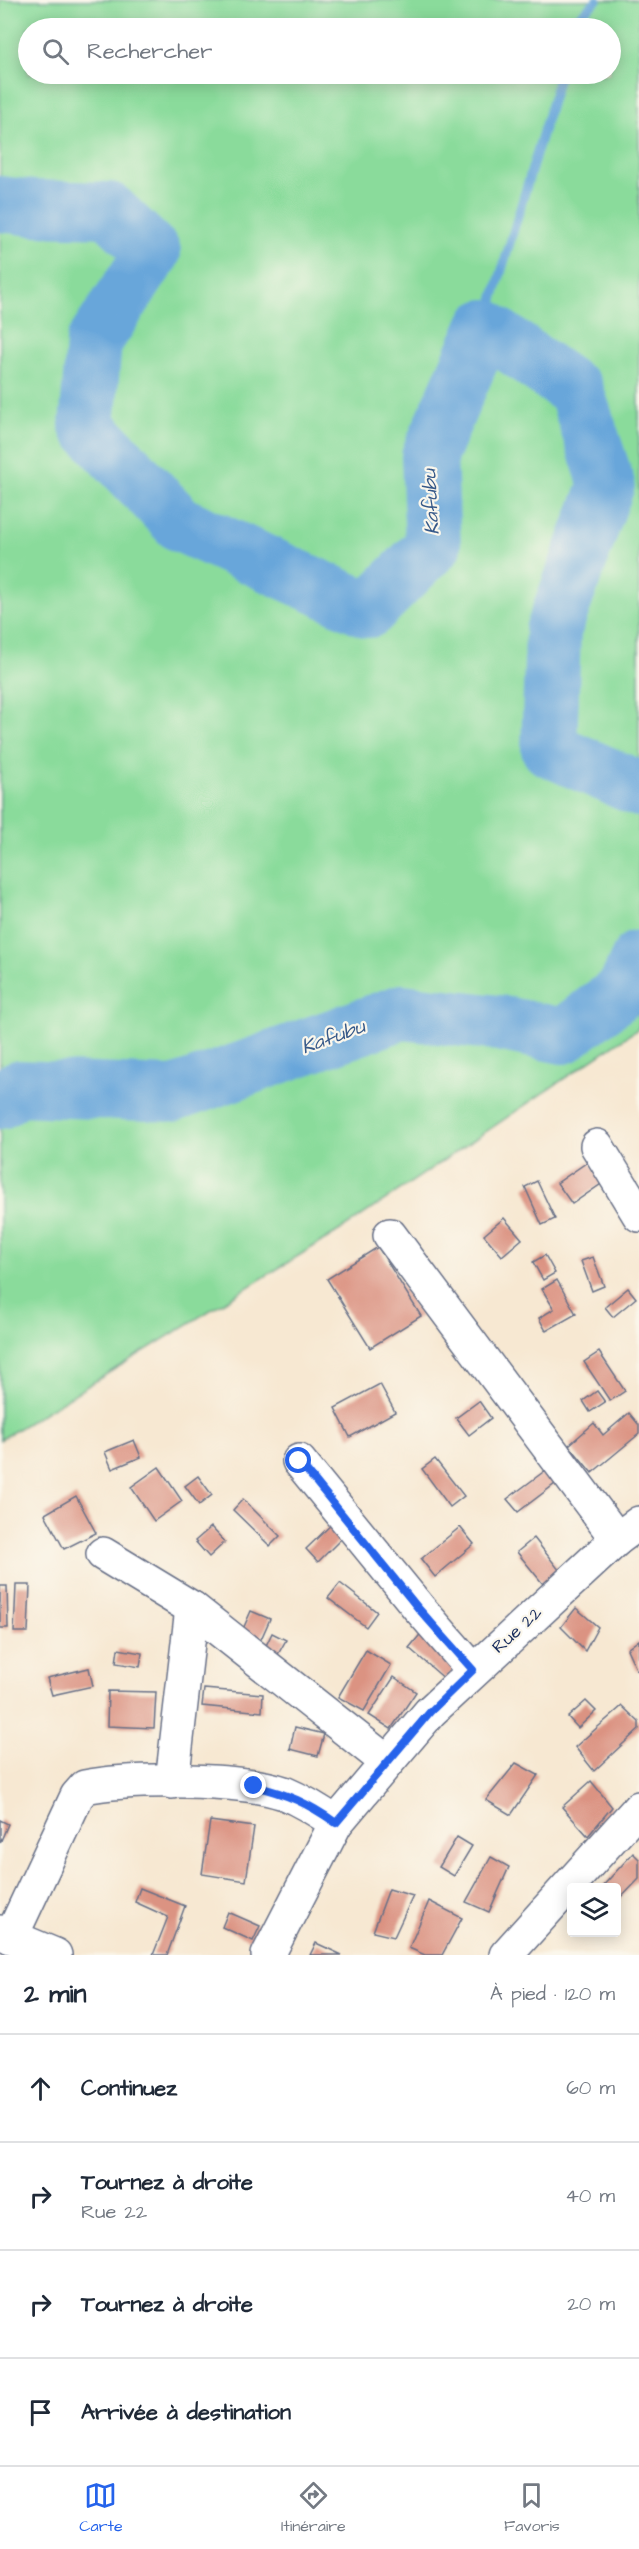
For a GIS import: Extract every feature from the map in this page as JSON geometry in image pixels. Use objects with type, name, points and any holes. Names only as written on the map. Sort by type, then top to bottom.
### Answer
[{"type":"street","points":[[597,1146],[639,1215]]},
{"type":"street","points":[[390,1235],[628,1531]]},
{"type":"street","points":[[299,1461],[418,1608],[473,1670]]},
{"type":"street","name":"Rue 22","points":[[268,1955],[336,1823],[387,1762],[430,1712],[473,1670],[628,1531]]},
{"type":"street","points":[[103,1554],[192,1608],[387,1762]]},
{"type":"street","points":[[172,1782],[192,1608]]},
{"type":"street","points":[[55,1955],[6,1935],[77,1796],[85,1786],[172,1782],[254,1786],[282,1793],[310,1804],[336,1823]]},
{"type":"street","points":[[506,1955],[639,1808]]},
{"type":"green space","points":[[0,0],[639,0],[639,1028],[342,1229],[0,1440]]},
{"type":"building","points":[[589,1161],[604,1182],[572,1204],[557,1183]]},
{"type":"building","points":[[537,1181],[555,1219],[542,1225],[525,1187]]},
{"type":"building","points":[[504,1218],[522,1239],[502,1256],[484,1235]]},
{"type":"building","points":[[378,1247],[421,1316],[370,1348],[327,1279]]},
{"type":"building","points":[[545,1255],[555,1273],[543,1280],[533,1262]]},
{"type":"building","points":[[593,1257],[604,1286],[592,1291],[581,1261]]},
{"type":"building","points":[[557,1280],[576,1314],[546,1331],[539,1318],[554,1309],[542,1289]]},
{"type":"building","points":[[628,1288],[636,1298],[613,1317],[605,1307]]},
{"type":"building","points":[[599,1352],[625,1391],[610,1401],[584,1362]]},
{"type":"building","points":[[380,1384],[395,1412],[350,1437],[335,1408]]},
{"type":"building","points":[[597,1391],[605,1402],[590,1412],[583,1401]]},
{"type":"building","points":[[479,1401],[491,1418],[469,1435],[456,1418]]},
{"type":"building","points":[[629,1413],[639,1425],[639,1434],[592,1473],[569,1445],[594,1423],[603,1435]]},
{"type":"building","points":[[134,1440],[141,1457],[112,1469],[105,1452]]},
{"type":"building","points":[[435,1459],[464,1496],[450,1507],[422,1469]]},
{"type":"building","points":[[554,1464],[564,1477],[518,1512],[507,1499]]},
{"type":"building","points":[[159,1467],[182,1501],[154,1521],[131,1487]]},
{"type":"building","points":[[198,1476],[212,1495],[199,1505],[185,1486]]},
{"type":"building","points":[[76,1496],[96,1533],[64,1549],[45,1514]]},
{"type":"building","points":[[243,1499],[280,1536],[270,1546],[233,1510]]},
{"type":"building","points":[[336,1520],[348,1532],[318,1562],[306,1549]]},
{"type":"building","points":[[211,1527],[225,1542],[209,1557],[195,1541]]},
{"type":"building","points":[[460,1527],[474,1544],[435,1577],[421,1559]]},
{"type":"building","points":[[534,1538],[560,1571],[543,1584],[517,1552]]},
{"type":"building","points":[[340,1583],[377,1612],[366,1627],[328,1598]]},
{"type":"building","points":[[16,1585],[30,1585],[28,1632],[14,1632]]},
{"type":"building","points":[[0,1586],[7,1586],[8,1628],[0,1628]]},
{"type":"building","points":[[576,1608],[598,1627],[585,1651],[561,1627]]},
{"type":"building","points":[[251,1611],[270,1619],[258,1646],[239,1638]]},
{"type":"building","points":[[423,1631],[460,1662],[446,1680],[409,1648]]},
{"type":"building","points":[[272,1633],[286,1640],[277,1656],[264,1650]]},
{"type":"building","points":[[639,1640],[639,1670],[637,1671],[627,1649]]},
{"type":"building","points":[[118,1649],[142,1653],[140,1667],[116,1663]]},
{"type":"building","points":[[366,1650],[391,1665],[364,1711],[338,1697]]},
{"type":"building","points":[[89,1668],[93,1686],[52,1695],[47,1678]]},
{"type":"building","points":[[394,1677],[416,1692],[391,1729],[369,1715]]},
{"type":"building","points":[[204,1689],[263,1694],[262,1712],[202,1706]]},
{"type":"building","points":[[108,1691],[156,1692],[154,1728],[107,1726]]},
{"type":"building","points":[[586,1701],[596,1711],[578,1728],[568,1717]]},
{"type":"building","points":[[622,1706],[639,1722],[639,1729],[594,1771],[575,1747]]},
{"type":"building","points":[[295,1727],[324,1734],[318,1756],[290,1749]]},
{"type":"building","points":[[516,1763],[538,1775],[511,1815],[486,1800]]},
{"type":"building","points":[[591,1781],[612,1807],[588,1836],[562,1807]]},
{"type":"building","points":[[0,1820],[8,1824],[0,1843]]},
{"type":"building","points":[[210,1821],[254,1827],[246,1881],[202,1874]]},
{"type":"building","points":[[457,1837],[472,1846],[454,1876],[439,1867]]},
{"type":"building","points":[[633,1853],[639,1859],[639,1879],[621,1898],[621,1883],[606,1883]]},
{"type":"building","points":[[491,1857],[509,1867],[489,1912],[466,1902]]},
{"type":"building","points":[[140,1888],[185,1906],[167,1955],[153,1955],[168,1917],[135,1902]]},
{"type":"building","points":[[389,1889],[413,1896],[394,1937],[373,1932]]},
{"type":"building","points":[[429,1901],[462,1918],[442,1955],[425,1955],[409,1948]]},
{"type":"building","points":[[228,1912],[260,1926],[253,1941],[222,1927]]},
{"type":"building","points":[[316,1943],[342,1955],[310,1955]]},
{"type":"waterway","points":[[577,18],[597,0]]},
{"type":"waterway","points":[[485,327],[557,84]]},
{"type":"waterway","name":"Kafubu","points":[[0,204],[33,208],[109,210],[153,252],[94,342],[87,426],[180,524],[369,610],[433,546],[429,456],[485,327],[576,391],[607,484],[553,631],[549,749],[639,789]]},
{"type":"waterway","name":"Kafubu","points":[[0,1101],[18,1088],[174,1094],[402,1012],[499,1023],[563,1036],[625,989],[639,958]]},
{"type":"route","points":[[254,1786],[282,1793],[310,1804],[336,1823],[430,1712],[473,1670],[418,1608],[299,1461]]}]
